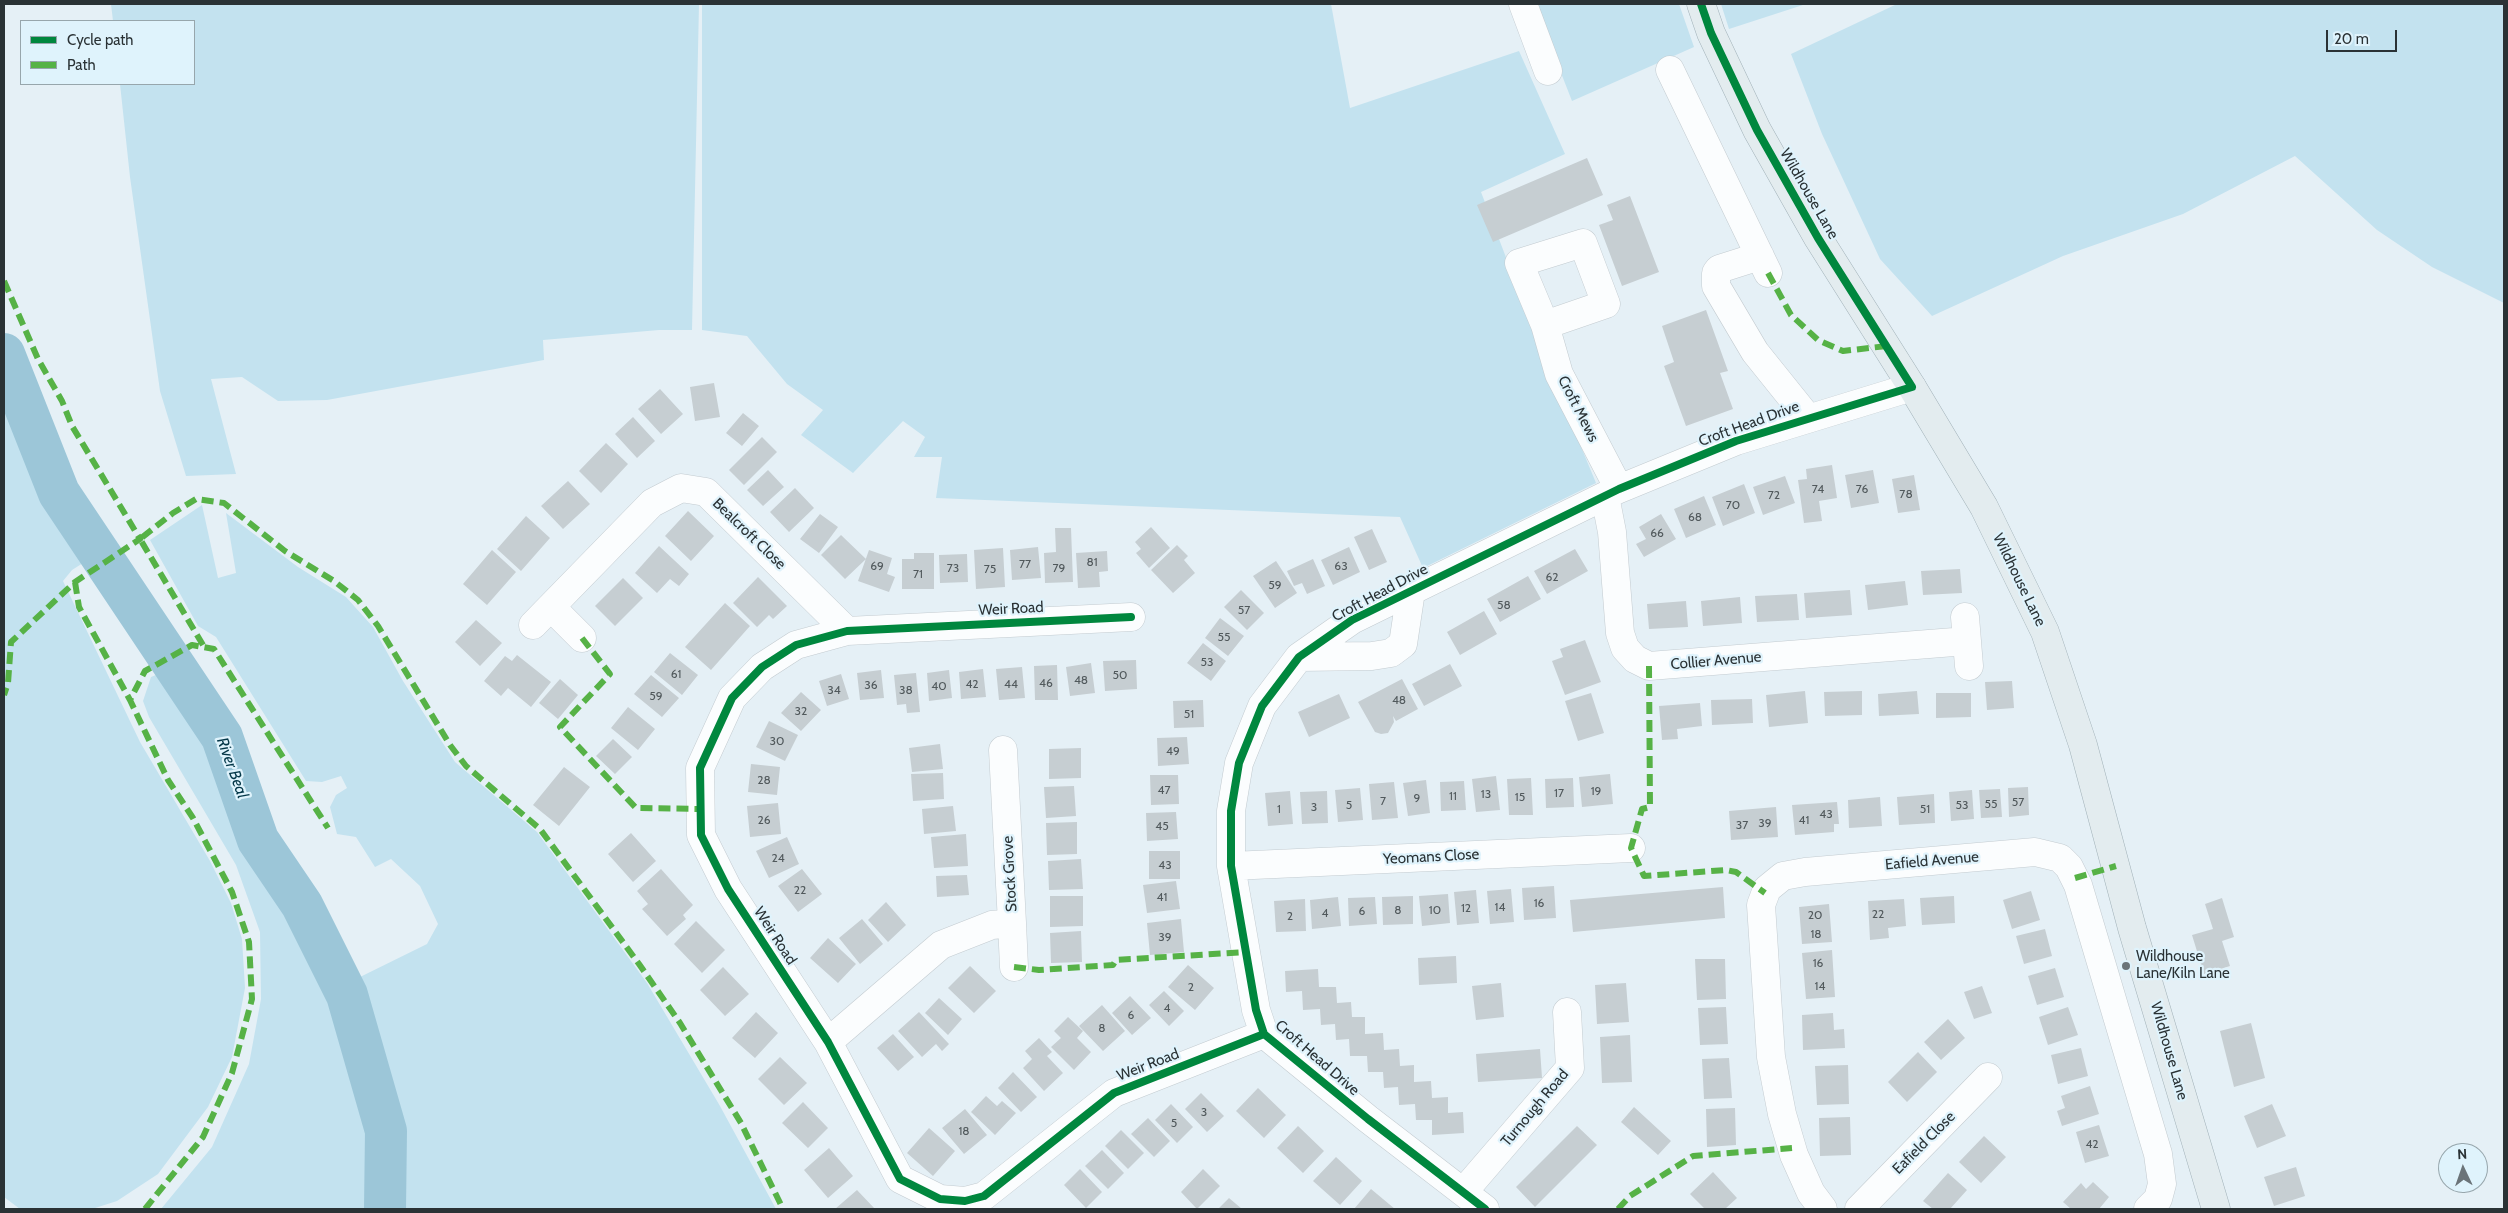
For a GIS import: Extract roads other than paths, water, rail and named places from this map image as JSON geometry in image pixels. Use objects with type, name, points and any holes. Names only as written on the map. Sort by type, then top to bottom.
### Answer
[{"type":"main road","name":"Wildhouse Lane","points":[[1701,4],[1711,33],[1757,130],[1818,238],[1912,386],[1984,507],[2045,632],[2083,745],[2132,928],[2216,1209]]},
{"type":"street","points":[[1523,4],[1548,71]]},
{"type":"street","points":[[1670,70],[1764,265],[1719,269],[1716,273],[1716,286],[1755,352],[1808,418]]},
{"type":"street","name":"Croft Mews","points":[[1546,325],[1559,374],[1612,492]]},
{"type":"street","name":"Croft Head Drive","points":[[1486,1209],[1368,1119],[1264,1034],[1256,1010],[1231,866],[1231,812],[1240,763],[1262,706],[1299,657],[1352,620],[1612,492],[1736,442],[1912,386]]},
{"type":"street","name":"Bealcroft Close","points":[[582,638],[542,616],[652,503],[681,488],[706,492],[848,631]]},
{"type":"street","name":"Collier Avenue","points":[[1612,492],[1612,532],[1620,633],[1625,648],[1636,659],[1649,666],[1967,641]]},
{"type":"street","points":[[1299,657],[1372,656],[1391,653],[1403,644],[1411,592]]},
{"type":"street","name":"Weir Road","points":[[1131,617],[848,631],[796,645],[762,667],[732,698],[700,768],[701,835],[728,889],[828,1042],[900,1179],[940,1199],[965,1201],[984,1196],[1114,1093],[1264,1034]]},
{"type":"street","name":"Stock Grove","points":[[828,1042],[941,945],[992,924],[1012,924],[1003,750]]},
{"type":"street","name":"Yeomans Close","points":[[1231,866],[1631,848]]},
{"type":"street","name":"Eafield Avenue","points":[[1823,1209],[1811,1193],[1794,1155],[1782,1114],[1771,1057],[1761,905],[1767,890],[1783,876],[1805,872],[2035,852],[2060,858],[2069,866],[2078,885],[2158,1154],[2162,1184],[2158,1199],[2148,1209]]},
{"type":"street","points":[[1012,924],[1014,967]]},
{"type":"street","name":"Turnough Road","points":[[1464,1191],[1570,1068],[1567,1012]]},
{"type":"street","name":"Eafield Close","points":[[1859,1209],[1988,1077]]},
{"type":"waterway","name":"River Beal","points":[[4,354],[59,493],[222,737],[258,840],[302,905],[347,995],[386,1131],[385,1209]]},
{"type":"place","name":"Wildhouse Lane/Kiln Lane","points":[[2126,966]]}]
